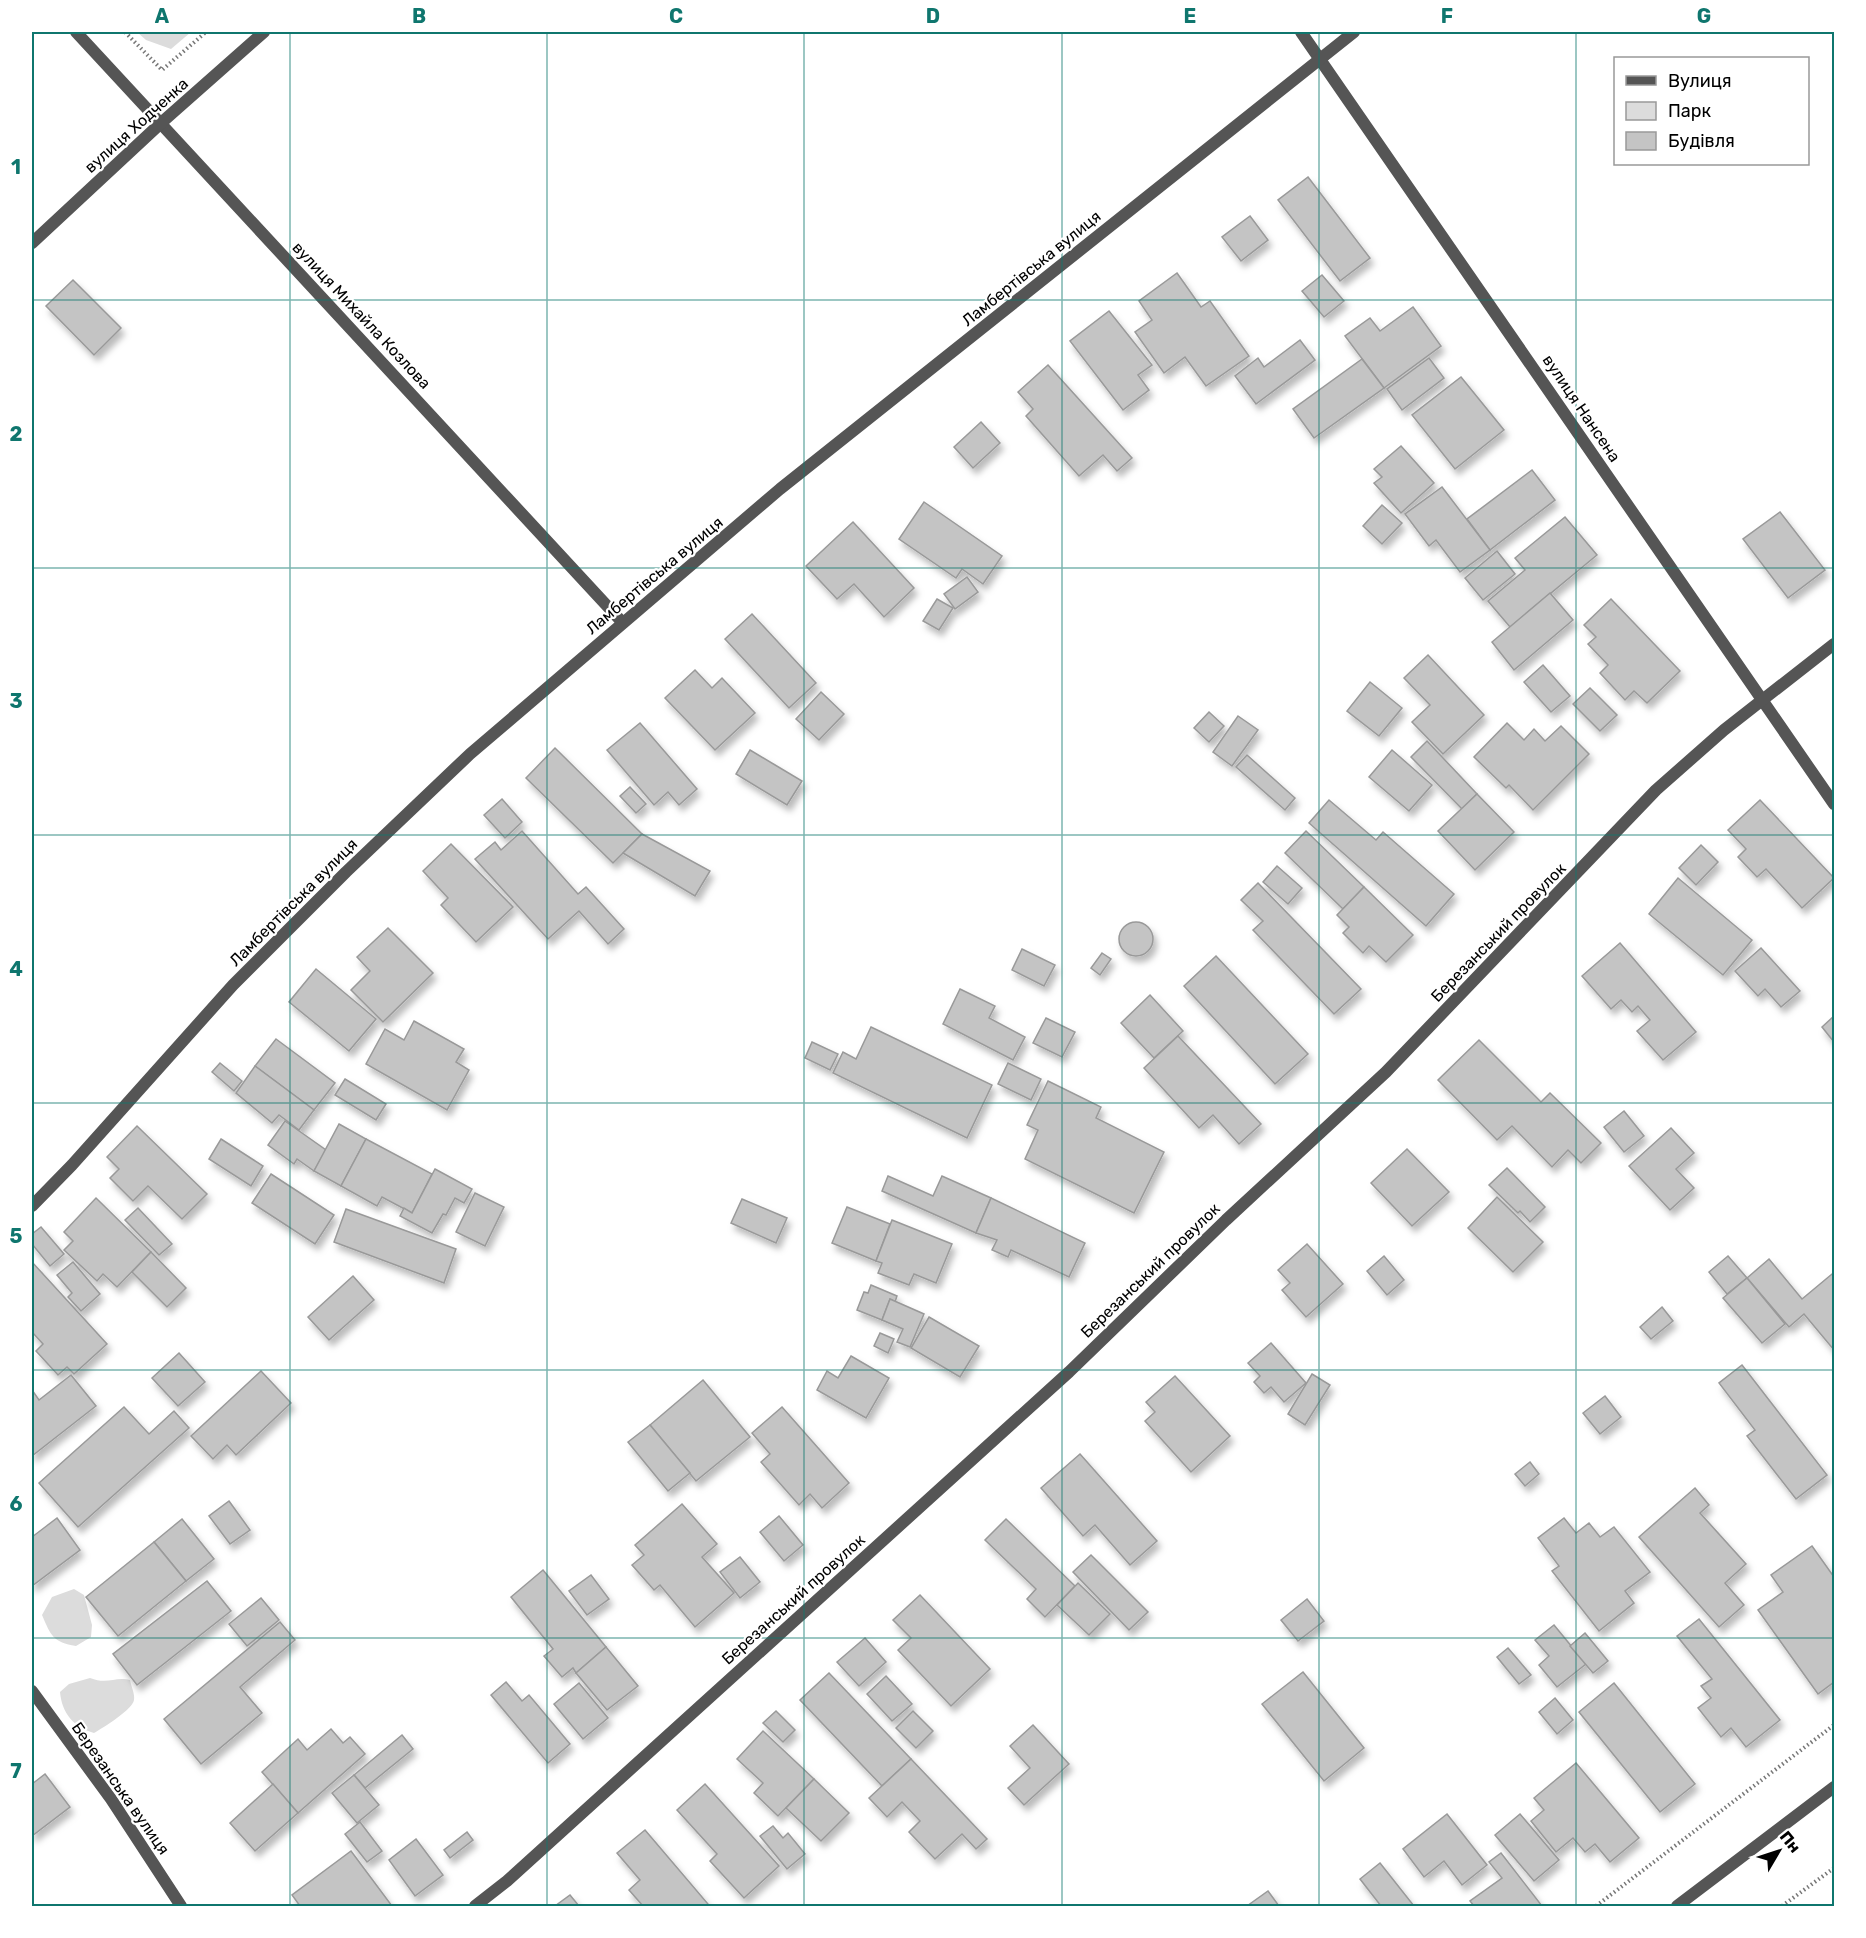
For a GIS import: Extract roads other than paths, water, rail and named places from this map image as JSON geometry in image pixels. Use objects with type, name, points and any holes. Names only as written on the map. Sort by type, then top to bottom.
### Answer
[{"type":"street","name":"вулиця Михайла Козлова","points":[[76,32],[622,622]]},
{"type":"street","name":"вулиця Ходченка","points":[[32,243],[264,32]]},
{"type":"street","name":"вулиця Нансена","points":[[1301,32],[1834,804]]},
{"type":"street","name":"Ламбертівська вулиця","points":[[32,1206],[72,1165],[233,985],[346,872],[470,754],[780,489],[1354,32]]},
{"type":"street","name":"Березанський провулок","points":[[475,1906],[507,1881],[1069,1372],[1226,1220],[1386,1072],[1656,790],[1762,699],[1834,644]]},
{"type":"street","name":"Березанська вулиця","points":[[32,1690],[111,1799],[181,1906]]},
{"type":"street","points":[[1677,1906],[1834,1787]]}]
